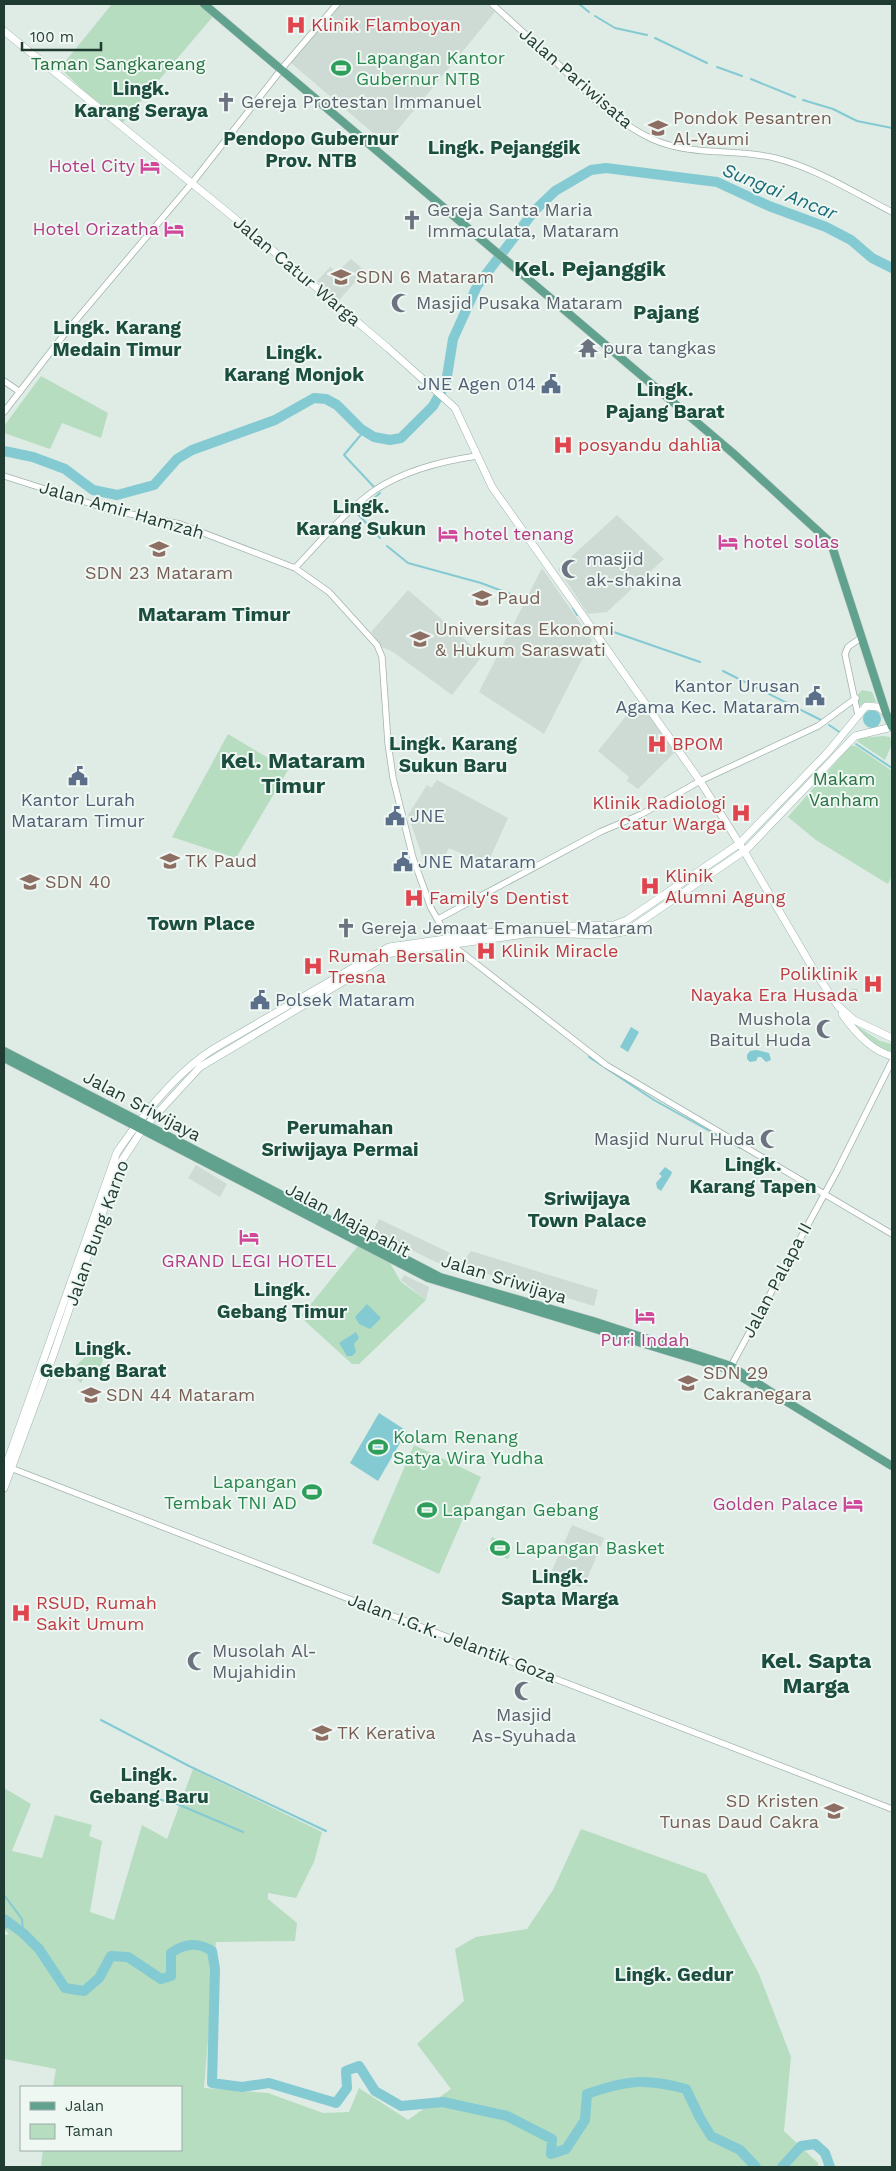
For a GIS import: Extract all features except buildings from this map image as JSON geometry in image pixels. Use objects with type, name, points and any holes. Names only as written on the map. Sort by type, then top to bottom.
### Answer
[{"type":"main road","points":[[204,4],[734,454],[831,543],[892,727],[854,736],[800,795],[744,851],[641,923],[623,933],[582,930]]},
{"type":"main road","name":"Jalan Catur Warga","points":[[4,31],[192,183],[455,408],[492,487],[700,781],[847,1022],[864,1040],[883,1053],[892,1056]]},
{"type":"main road","points":[[582,930],[620,924],[636,916],[739,844],[848,731],[866,706],[870,705],[886,713]]},
{"type":"main road","points":[[793,789],[800,795]]},
{"type":"main road","points":[[636,916],[641,923]]},
{"type":"main road","name":"Jalan Bung Karno","points":[[6,1468],[54,1343],[92,1231],[119,1165],[141,1126],[205,1058],[396,945],[451,942],[514,933],[582,930]]},
{"type":"main road","points":[[832,996],[844,998],[854,993]]},
{"type":"main road","points":[[838,1006],[846,1015],[864,1026],[892,1038]]},
{"type":"main road","name":"Jalan Sriwijaya","points":[[4,1051],[21,1063],[344,1231]]},
{"type":"main road","points":[[4,1058],[21,1063]]},
{"type":"main road","name":"Jalan Majapahit","points":[[344,1231],[428,1278],[521,1303],[731,1368],[892,1466]]},
{"type":"main road","points":[[4,1488],[6,1468]]},
{"type":"street","points":[[4,412],[66,332],[192,183],[282,69],[337,4]]},
{"type":"street","name":"Jalan Pariwisata","points":[[492,4],[591,96],[634,129],[659,142],[692,151],[764,156],[782,160],[809,170],[892,212]]},
{"type":"street","points":[[4,381],[20,392]]},
{"type":"street","points":[[295,568],[350,512],[380,487],[442,461],[477,456]]},
{"type":"street","name":"Jalan Amir Hamzah","points":[[4,476],[111,510],[180,524],[295,568],[329,592],[357,622],[381,653],[393,778],[414,858],[438,919],[451,942]]},
{"type":"street","points":[[858,715],[856,698],[845,654],[848,647],[862,637]]},
{"type":"street","points":[[438,919],[600,832],[642,814],[700,781],[818,726],[856,698]]},
{"type":"street","points":[[451,942],[606,1065],[892,1234]]},
{"type":"street","name":"Jalan Palapa II","points":[[731,1368],[824,1195],[892,1061]]},
{"type":"street","name":"Jalan I.G.K. Jelantik Goza","points":[[6,1468],[892,1808]]},
{"type":"shaded area","points":[[340,4],[486,4],[495,12],[386,144],[290,62]]},
{"type":"shaded area","name":"SDN 6 Mataram","points":[[351,259],[365,271],[339,300],[317,281],[330,267],[337,272]]},
{"type":"shaded area","points":[[617,515],[664,559],[607,612],[588,614],[558,569]]},
{"type":"shaded area","points":[[542,568],[592,640],[544,734],[479,692]]},
{"type":"shaded area","name":"Universitas Ekonomi & Hukum Saraswati","points":[[408,590],[483,655],[452,695],[393,652],[382,647],[371,632]]},
{"type":"shaded area","points":[[639,700],[676,751],[638,789],[627,781],[629,777],[598,751]]},
{"type":"shaded area","points":[[437,780],[508,818],[487,865],[449,848],[442,862],[426,867],[408,815],[427,785],[431,788]]},
{"type":"shaded area","points":[[196,1165],[227,1184],[220,1197],[188,1178]]},
{"type":"shaded area","points":[[379,1219],[450,1253],[442,1265],[373,1231]]},
{"type":"shaded area","points":[[471,1251],[598,1290],[594,1306],[460,1266]]},
{"type":"shaded area","points":[[404,1275],[429,1287],[426,1300],[401,1280]]},
{"type":"shaded area","points":[[572,1525],[604,1538],[585,1584],[580,1587],[549,1577]]},
{"type":"green space","name":"Taman Sangkareang","points":[[112,4],[201,4],[215,14],[120,126],[60,68]]},
{"type":"green space","points":[[41,376],[108,413],[101,438],[62,423],[50,449],[4,433],[4,426]]},
{"type":"green space","points":[[862,690],[872,692],[876,702],[866,702],[859,706],[857,695]]},
{"type":"green space","points":[[228,734],[288,770],[236,858],[172,837]]},
{"type":"green space","points":[[890,737],[892,744],[885,760],[857,741],[862,738]]},
{"type":"green space","name":"Makam Vanham","points":[[850,746],[856,746],[892,771],[892,876],[888,884],[816,840],[788,817]]},
{"type":"green space","points":[[849,1021],[880,1041],[892,1044],[892,1053],[869,1040]]},
{"type":"green space","points":[[358,1246],[390,1263],[401,1282],[426,1300],[359,1364],[352,1364],[305,1321],[302,1315]]},
{"type":"green space","points":[[88,1354],[105,1355],[97,1375],[86,1372],[81,1383],[70,1372]]},
{"type":"green space","name":"Lapangan Gebang","points":[[414,1445],[481,1477],[439,1574],[372,1543]]},
{"type":"green space","name":"Lapangan Basket","points":[[492,1537],[513,1547],[508,1559],[487,1550]]},
{"type":"green space","points":[[193,1769],[322,1832],[314,1862],[296,1898],[268,1893],[268,1899],[297,1923],[295,1941],[216,1942],[204,2088],[268,2093],[323,2113],[349,2112],[359,2088],[408,2120],[451,2089],[417,2044],[464,2001],[455,1949],[476,1937],[527,1929],[553,1890],[581,1829],[706,1874],[759,1974],[791,2057],[784,2131],[818,2163],[818,2167],[44,2167],[41,2165],[43,2151],[182,2151],[182,2086],[53,2086],[56,2069],[4,2059],[4,1935],[9,1934],[4,1929],[4,1788],[31,1804],[12,1851],[42,1858],[55,1815],[92,1825],[89,1836],[102,1841],[90,1912],[114,1920],[142,1825],[167,1839]]},
{"type":"water","points":[[872,710],[878,713],[881,719],[878,725],[872,728],[866,725],[863,719],[866,713]]},
{"type":"water","points":[[631,1027],[639,1032],[628,1052],[620,1047]]},
{"type":"water","points":[[757,1050],[769,1053],[771,1060],[766,1062],[761,1057],[758,1057],[756,1061],[750,1062],[747,1059],[747,1055],[750,1051]]},
{"type":"water","points":[[665,1167],[672,1172],[661,1191],[657,1188],[656,1183],[662,1176],[659,1174]]},
{"type":"water","points":[[367,1304],[381,1318],[370,1329],[359,1324],[355,1317]]},
{"type":"water","points":[[356,1332],[359,1338],[354,1344],[356,1352],[352,1356],[347,1356],[339,1343]]},
{"type":"water","name":"Kolam Renang Satya Wira Yudha","points":[[379,1413],[407,1431],[378,1481],[350,1463]]},
{"type":"waterway","points":[[579,4],[589,12]]},
{"type":"waterway","points":[[595,16],[615,28],[647,35]]},
{"type":"waterway","points":[[655,38],[707,63]]},
{"type":"waterway","points":[[717,67],[742,76]]},
{"type":"waterway","points":[[751,79],[795,97]]},
{"type":"waterway","points":[[803,100],[833,109],[857,121],[892,128]]},
{"type":"waterway","name":"Sungai Ancar","points":[[4,451],[33,457],[65,469],[93,490],[117,495],[154,485],[177,459],[192,450],[275,420],[314,398],[326,399],[337,405],[361,429],[374,437],[390,440],[401,438],[433,406],[446,383],[453,339],[477,286],[535,210],[555,191],[591,170],[606,168],[717,182],[769,206],[826,227],[851,240],[872,258],[892,268]]},
{"type":"waterway","points":[[364,431],[344,455],[374,487]]},
{"type":"waterway","points":[[380,493],[357,513],[380,538]]},
{"type":"waterway","points":[[387,546],[408,563],[481,583],[521,598]]},
{"type":"waterway","points":[[573,608],[577,615]]},
{"type":"waterway","points":[[605,629],[700,662]]},
{"type":"waterway","points":[[723,671],[821,720]]},
{"type":"waterway","points":[[829,725],[841,733]]},
{"type":"waterway","points":[[856,744],[892,768]]},
{"type":"waterway","points":[[589,1057],[654,1100],[740,1148]]},
{"type":"waterway","points":[[101,1720],[189,1766],[326,1831]]},
{"type":"waterway","points":[[157,1799],[175,1803],[243,1832]]},
{"type":"waterway","points":[[4,1895],[22,1919],[23,1933]]},
{"type":"waterway","points":[[4,1919],[23,1933],[39,1949],[65,1988],[84,1991],[99,1978],[111,1956],[128,1957],[161,1979],[171,1976],[171,1953],[181,1947],[197,1945],[212,1951],[215,1969],[212,2083],[242,2087],[269,2083],[336,2103],[347,2088],[346,2071],[359,2066],[375,2091],[401,2106],[443,2102],[507,2116],[552,2139],[551,2154],[566,2149],[585,2120],[587,2094],[625,2083],[648,2082],[672,2085],[686,2089],[711,2136],[740,2150],[756,2167]]},
{"type":"waterway","points":[[4,1928],[10,1926]]},
{"type":"waterway","points":[[782,2167],[801,2146],[815,2144],[825,2153],[830,2167]]},
{"type":"place","name":"Klinik Flamboyan","points":[[296,25]]},
{"type":"place","name":"Lapangan Kantor Gubernur NTB","points":[[341,68]]},
{"type":"place","name":"Gereja Protestan Immanuel","points":[[226,102]]},
{"type":"place","name":"Pondok Pesantren Al-Yaumi","points":[[658,128]]},
{"type":"place","name":"Hotel City","points":[[150,166]]},
{"type":"place","name":"Gereja Santa Maria Immaculata, Mataram","points":[[412,220]]},
{"type":"place","name":"Hotel Orizatha","points":[[174,229]]},
{"type":"place","name":"SDN 6 Mataram","points":[[341,277]]},
{"type":"place","name":"Masjid Pusaka Mataram","points":[[401,303]]},
{"type":"place","name":"pura tangkas","points":[[588,348]]},
{"type":"place","name":"JNE Agen 014","points":[[551,384]]},
{"type":"place","name":"posyandu dahlia","points":[[563,445]]},
{"type":"place","name":"hotel tenang","points":[[448,534]]},
{"type":"place","name":"hotel solas","points":[[728,542]]},
{"type":"place","name":"SDN 23 Mataram","points":[[159,549]]},
{"type":"place","name":"masjid ak-shakina","points":[[571,569]]},
{"type":"place","name":"Paud","points":[[482,598]]},
{"type":"place","name":"Universitas Ekonomi & Hukum Saraswati","points":[[420,639]]},
{"type":"place","name":"Kantor Urusan Agama Kec. Mataram","points":[[815,696]]},
{"type":"place","name":"BPOM","points":[[657,744]]},
{"type":"place","name":"Kantor Lurah Mataram Timur","points":[[78,776]]},
{"type":"place","name":"Klinik Radiologi Catur Warga","points":[[741,813]]},
{"type":"place","name":"JNE","points":[[395,816]]},
{"type":"place","name":"TK Paud","points":[[170,861]]},
{"type":"place","name":"JNE Mataram","points":[[403,862]]},
{"type":"place","name":"SDN 40","points":[[30,882]]},
{"type":"place","name":"Klinik Alumni Agung","points":[[650,886]]},
{"type":"place","name":"Family's Dentist","points":[[414,898]]},
{"type":"place","name":"Gereja Jemaat Emanuel Mataram","points":[[346,928]]},
{"type":"place","name":"Klinik Miracle","points":[[486,951]]},
{"type":"place","name":"Rumah Bersalin Tresna","points":[[313,966]]},
{"type":"place","name":"Poliklinik Nayaka Era Husada","points":[[873,984]]},
{"type":"place","name":"Polsek Mataram","points":[[260,1000]]},
{"type":"place","name":"Mushola Baitul Huda","points":[[826,1029]]},
{"type":"place","name":"Masjid Nurul Huda","points":[[770,1139]]},
{"type":"place","name":"GRAND LEGI HOTEL","points":[[249,1237]]},
{"type":"place","name":"Puri Indah","points":[[645,1316]]},
{"type":"place","name":"SDN 29 Cakranegara","points":[[688,1383]]},
{"type":"place","name":"SDN 44 Mataram","points":[[91,1395]]},
{"type":"place","name":"Kolam Renang Satya Wira Yudha","points":[[378,1447]]},
{"type":"place","name":"Lapangan Tembak TNI AD","points":[[312,1492]]},
{"type":"place","name":"Golden Palace","points":[[853,1504]]},
{"type":"place","name":"Lapangan Gebang","points":[[427,1510]]},
{"type":"place","name":"Lapangan Basket","points":[[500,1548]]},
{"type":"place","name":"RSUD, Rumah Sakit Umum","points":[[21,1613]]},
{"type":"place","name":"Musolah Al- Mujahidin","points":[[197,1661]]},
{"type":"place","name":"Masjid As-Syuhada","points":[[524,1691]]},
{"type":"place","name":"TK Kerativa","points":[[322,1733]]},
{"type":"place","name":"SD Kristen Tunas Daud Cakra","points":[[834,1811]]},
{"type":"district","name":"Lingk. Karang Seraya","points":[[141,99]]},
{"type":"district","name":"Lingk. Pejanggik","points":[[504,147]]},
{"type":"district","name":"Pendopo Gubernur Prov. NTB","points":[[311,149]]},
{"type":"district","name":"Kel. Pejanggik","points":[[590,268]]},
{"type":"district","name":"Pajang","points":[[666,312]]},
{"type":"district","name":"Lingk. Karang Medain Timur","points":[[117,338]]},
{"type":"district","name":"Lingk. Karang Monjok","points":[[294,363]]},
{"type":"district","name":"Lingk. Pajang Barat","points":[[665,400]]},
{"type":"district","name":"Lingk. Karang Sukun","points":[[361,517]]},
{"type":"district","name":"Mataram Timur","points":[[214,614]]},
{"type":"district","name":"Lingk. Karang Sukun Baru","points":[[453,754]]},
{"type":"district","name":"Kel. Mataram Timur","points":[[293,772]]},
{"type":"district","name":"Town Place","points":[[201,923]]},
{"type":"district","name":"Perumahan Sriwijaya Permai","points":[[340,1138]]},
{"type":"district","name":"Lingk. Karang Tapen","points":[[753,1175]]},
{"type":"district","name":"Sriwijaya Town Palace","points":[[587,1209]]},
{"type":"district","name":"Lingk. Gebang Timur","points":[[282,1300]]},
{"type":"district","name":"Lingk. Gebang Barat","points":[[103,1359]]},
{"type":"district","name":"Lingk. Sapta Marga","points":[[560,1587]]},
{"type":"district","name":"Kel. Sapta Marga","points":[[816,1672]]},
{"type":"district","name":"Lingk. Gebang Baru","points":[[149,1785]]},
{"type":"district","name":"Lingk. Gedur","points":[[674,1974]]}]
